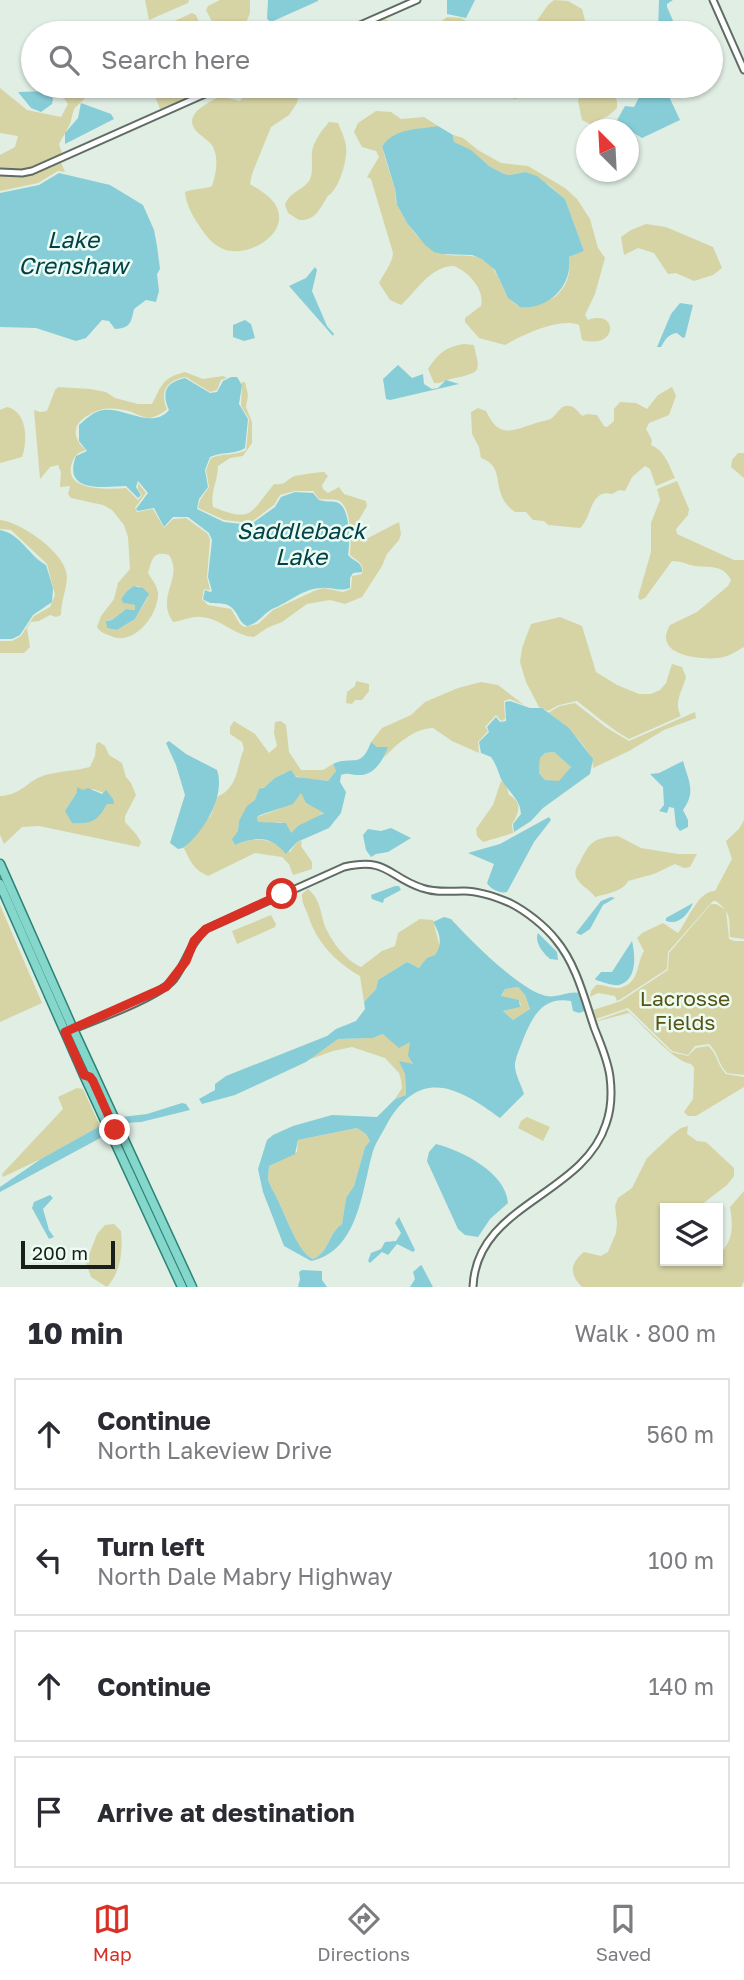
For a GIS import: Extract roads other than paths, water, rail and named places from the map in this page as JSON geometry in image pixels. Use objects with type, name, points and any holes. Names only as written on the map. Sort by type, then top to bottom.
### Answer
[{"type":"main road","points":[[0,864],[69,1031],[84,1075],[175,1271],[183,1278],[187,1287]]},
{"type":"main road","points":[[0,884],[124,1140],[187,1287]]},
{"type":"main road","points":[[84,1075],[93,1081],[115,1130],[124,1140]]},
{"type":"street","points":[[369,21],[417,0]]},
{"type":"street","points":[[713,0],[722,21]]},
{"type":"street","points":[[723,23],[744,70]]},
{"type":"street","points":[[0,172],[32,171],[196,98]]},
{"type":"street","points":[[69,1031],[166,987],[186,961],[194,941],[206,929],[344,867],[359,863],[375,864],[390,870],[423,889],[468,891],[492,896],[522,911],[555,938],[576,974],[608,1067],[610,1107],[600,1139],[585,1161],[568,1177],[513,1214],[494,1234],[478,1264],[473,1287]]},
{"type":"water","points":[[268,0],[318,0],[273,21],[267,19]]},
{"type":"water","points":[[447,0],[475,0],[466,18],[447,14]]},
{"type":"water","points":[[659,0],[673,0],[667,7],[673,21],[658,21]]},
{"type":"water","points":[[23,98],[53,98],[52,104],[41,112],[31,108]]},
{"type":"water","points":[[639,98],[670,98],[680,120],[642,138],[639,136],[639,119],[618,119],[625,106],[634,107]]},
{"type":"water","points":[[81,103],[111,114],[114,119],[65,144],[65,133],[78,118]]},
{"type":"water","points":[[438,126],[453,135],[454,142],[471,150],[489,166],[504,174],[525,172],[537,176],[565,199],[584,251],[569,257],[563,286],[549,300],[531,307],[520,307],[508,298],[495,270],[482,259],[472,255],[434,252],[407,223],[397,205],[382,146],[401,132]]},
{"type":"water","name":"Lake Crenshaw","points":[[59,173],[110,185],[143,205],[154,230],[160,269],[157,274],[159,291],[156,302],[146,300],[134,309],[127,326],[115,329],[109,321],[102,320],[86,338],[76,341],[36,328],[0,327],[0,193],[39,185]]},
{"type":"water","points":[[315,267],[317,270],[312,291],[333,336],[289,286],[306,278]]},
{"type":"water","points":[[680,303],[693,305],[685,337],[674,334],[667,338],[661,347],[657,347],[671,314]]},
{"type":"water","points":[[245,320],[251,324],[255,338],[244,341],[233,337],[233,325]]},
{"type":"water","points":[[398,365],[412,378],[423,374],[424,384],[432,389],[438,388],[446,380],[459,384],[386,399],[383,379]]},
{"type":"water","name":"Saddleback Lake","points":[[237,377],[242,385],[239,404],[248,419],[245,448],[210,457],[205,470],[208,487],[199,499],[197,509],[224,522],[250,525],[275,507],[281,497],[295,492],[313,493],[319,500],[341,505],[347,517],[348,555],[360,564],[362,569],[362,572],[353,573],[350,588],[308,590],[247,626],[231,607],[203,599],[205,590],[212,591],[208,577],[212,540],[209,533],[188,517],[173,517],[164,527],[154,508],[138,511],[136,509],[148,493],[138,481],[136,487],[141,495],[138,498],[126,486],[96,487],[80,482],[73,468],[76,456],[87,451],[79,441],[79,425],[93,414],[111,410],[155,418],[169,410],[165,398],[169,385],[173,382],[185,378],[210,393],[217,392],[223,381]]},
{"type":"water","points":[[0,530],[14,536],[46,565],[53,588],[52,602],[33,615],[20,635],[12,639],[0,639]]},
{"type":"water","points":[[134,586],[143,588],[149,594],[135,619],[117,630],[107,628],[106,621],[112,620],[126,609],[135,610],[135,605],[123,603],[121,599]]},
{"type":"water","points":[[505,702],[542,708],[569,728],[593,759],[590,774],[514,832],[513,824],[521,814],[518,804],[501,779],[491,757],[481,753],[479,742],[489,732],[487,727],[496,717],[500,722],[506,721]],"holes":[[[554,752],[571,767],[559,781],[545,780],[539,773],[540,758],[545,753]]]},
{"type":"water","points":[[169,741],[186,754],[217,770],[219,780],[215,802],[205,824],[191,841],[178,849],[170,843],[185,795],[166,743]]},
{"type":"water","points":[[371,742],[377,747],[388,747],[381,761],[369,773],[341,775],[340,782],[346,792],[341,813],[329,828],[297,842],[286,854],[275,844],[263,839],[235,845],[232,839],[238,831],[239,821],[247,806],[255,800],[259,789],[291,770],[296,777],[328,781],[336,771],[333,764],[360,759]],"holes":[[[301,793],[306,803],[324,813],[298,826],[291,833],[286,823],[258,822],[257,817],[293,804]]]},
{"type":"water","points":[[683,761],[690,792],[683,810],[688,827],[680,831],[676,826],[674,808],[669,807],[667,813],[659,811],[664,805],[663,787],[650,774],[659,773]]},
{"type":"water","points":[[77,787],[102,794],[106,790],[114,804],[107,804],[94,820],[72,823],[65,811],[77,792]]},
{"type":"water","points":[[549,817],[551,820],[534,842],[507,892],[499,892],[491,887],[487,883],[494,864],[468,853],[500,844]]},
{"type":"water","points":[[391,828],[411,838],[388,852],[371,857],[366,850],[363,835],[368,829],[381,831]]},
{"type":"water","points":[[399,886],[401,890],[384,899],[383,903],[372,899],[371,895]]},
{"type":"water","points":[[615,898],[603,905],[590,929],[581,935],[576,933],[601,901]]},
{"type":"water","points":[[693,903],[679,920],[666,921],[666,918]]},
{"type":"water","points":[[444,917],[451,919],[494,962],[532,990],[548,996],[580,993],[585,1011],[573,1011],[571,1001],[561,1000],[546,1005],[535,1015],[515,1063],[524,1094],[500,1118],[469,1098],[441,1088],[427,1088],[401,1105],[388,1122],[373,1151],[361,1200],[349,1232],[327,1255],[311,1261],[284,1246],[263,1192],[258,1169],[267,1140],[293,1126],[332,1115],[377,1117],[395,1099],[406,1095],[405,1074],[399,1061],[413,1064],[408,1056],[410,1042],[399,1048],[383,1034],[373,1038],[338,1039],[306,1062],[235,1095],[202,1104],[199,1099],[215,1090],[215,1084],[226,1076],[327,1036],[356,1021],[365,1009],[364,1002],[376,989],[378,980],[407,962],[419,968],[427,958],[435,955],[440,939],[433,922]],"holes":[[[518,987],[525,995],[530,1009],[513,1020],[503,1011],[520,1007],[519,1000],[501,996],[505,989]],[[357,1128],[366,1134],[370,1141],[365,1147],[354,1186],[346,1198],[342,1224],[322,1252],[313,1259],[301,1247],[290,1228],[268,1180],[269,1166],[295,1154],[298,1140]]]},
{"type":"water","points":[[538,933],[557,952],[558,960],[550,959],[542,951],[537,940]]},
{"type":"water","points":[[632,941],[634,966],[629,978],[619,985],[596,980],[601,972],[612,972]]},
{"type":"water","points":[[182,1103],[190,1110],[141,1122],[125,1123],[122,1117],[147,1114]]},
{"type":"water","points":[[100,1126],[104,1136],[0,1192],[0,1187],[41,1159]]},
{"type":"water","points":[[436,1144],[481,1165],[500,1182],[505,1192],[508,1203],[490,1219],[478,1237],[465,1235],[458,1229],[427,1161],[429,1152]]},
{"type":"water","points":[[50,1195],[53,1198],[43,1209],[54,1237],[49,1239],[32,1208],[34,1202]]},
{"type":"water","points":[[399,1217],[415,1250],[413,1252],[397,1244],[388,1255],[382,1252],[370,1263],[368,1261],[371,1253],[381,1249],[385,1242],[396,1241],[401,1233],[395,1223]]},
{"type":"water","points":[[421,1265],[433,1287],[410,1287],[415,1279],[413,1272]]},
{"type":"water","points":[[322,1271],[322,1280],[327,1287],[298,1287],[299,1272]]},
{"type":"park label","name":"Lacrosse Fields","points":[[685,1011]]}]
